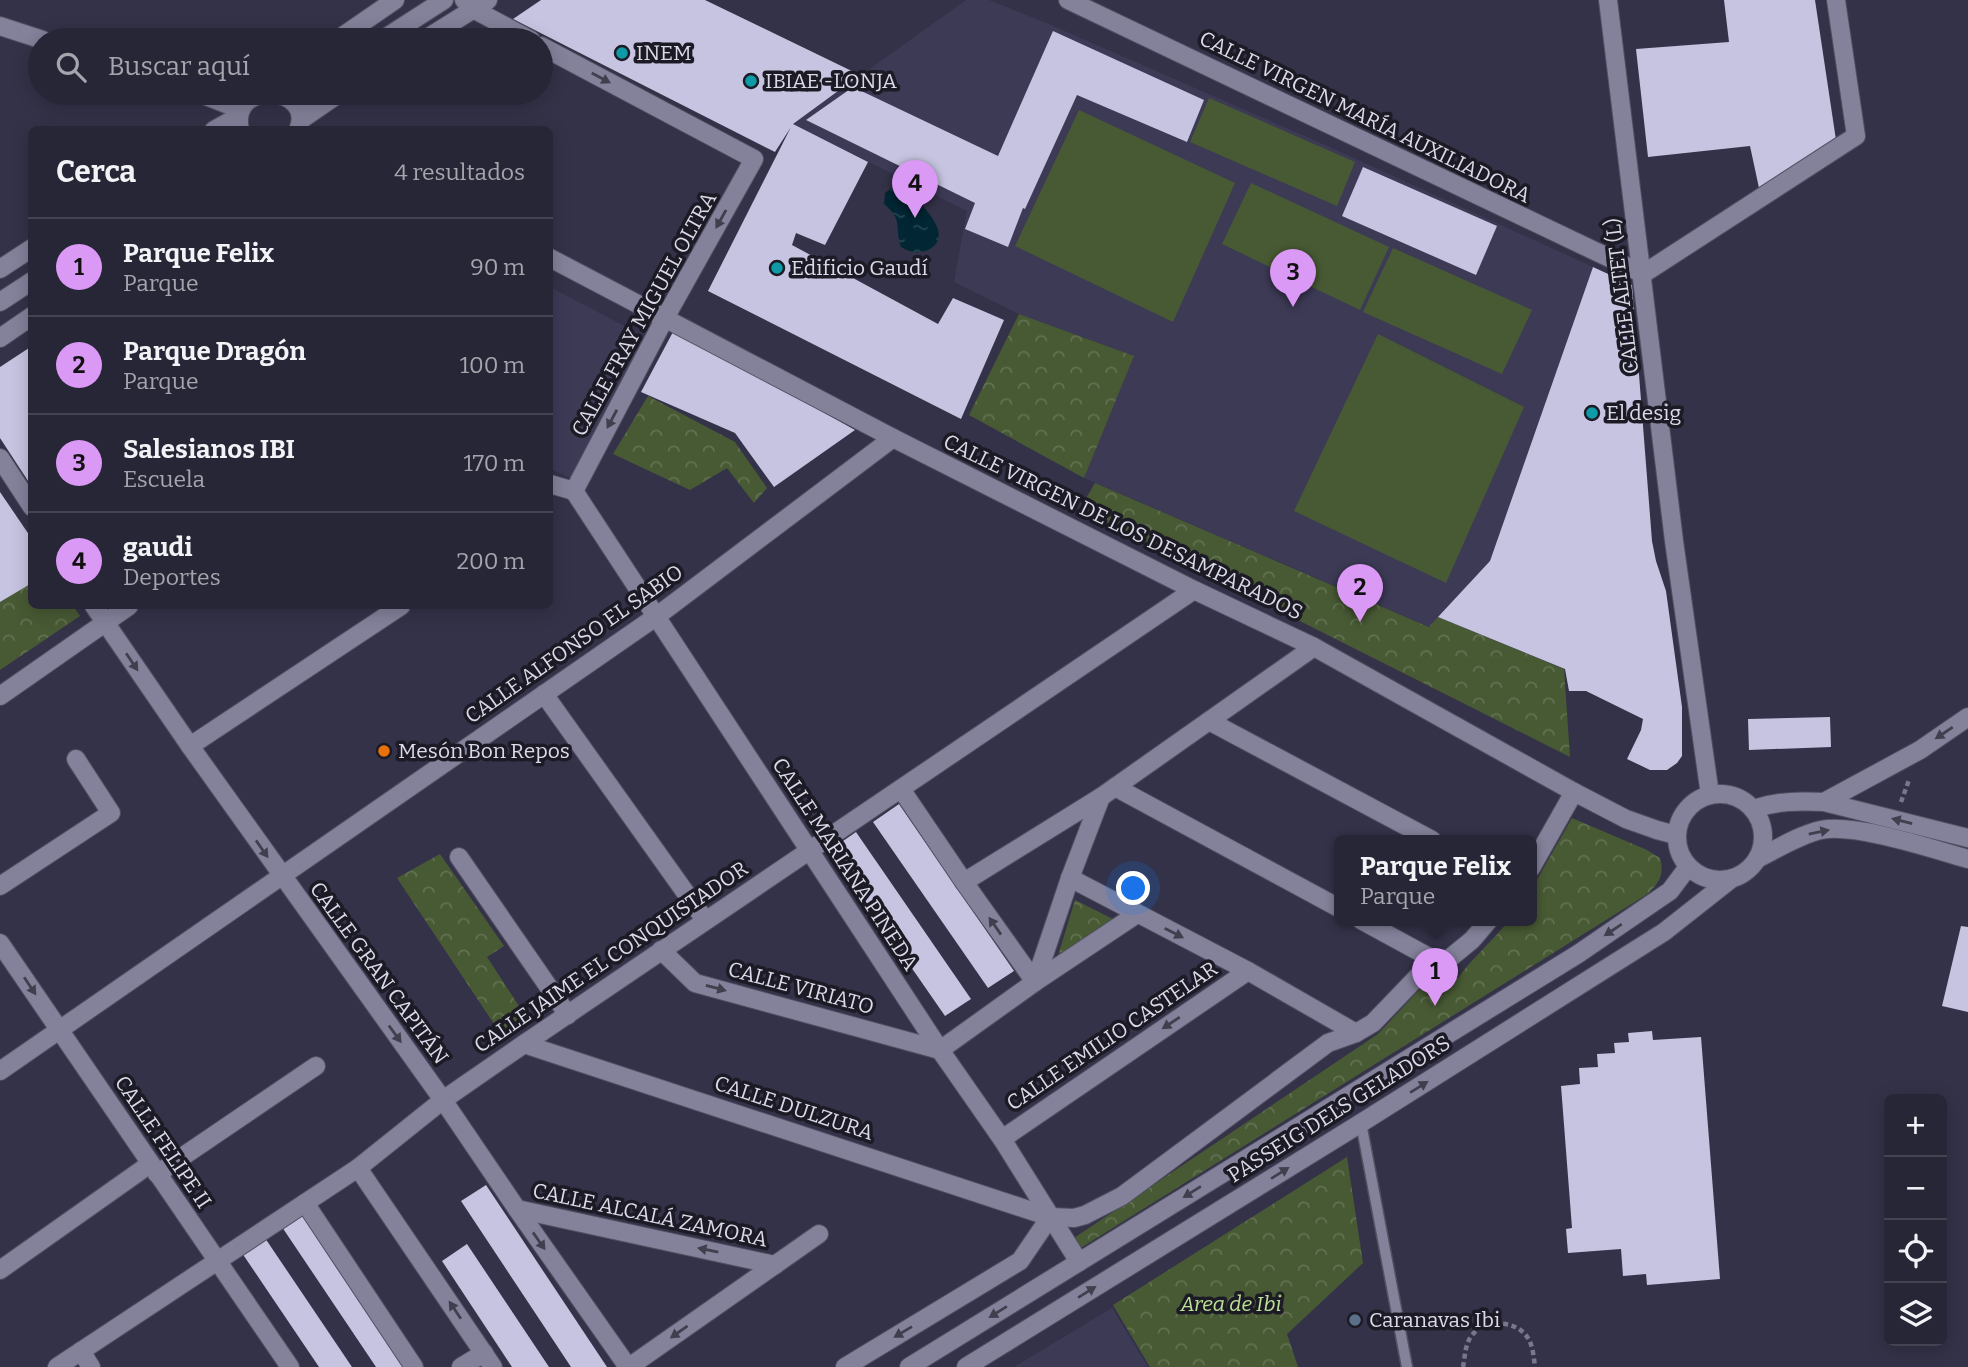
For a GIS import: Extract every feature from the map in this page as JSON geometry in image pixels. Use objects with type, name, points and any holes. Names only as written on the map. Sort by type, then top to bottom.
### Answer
[{"type":"street","points":[[354,28],[395,0]]},
{"type":"street","points":[[401,28],[444,0]]},
{"type":"street","name":"CALLE VIRGEN MARÍA AUXILIADORA","points":[[1068,0],[1643,274]]},
{"type":"street","name":"CALLE ALTET (L)","points":[[1608,0],[1674,541],[1710,795]]},
{"type":"street","points":[[1643,274],[1856,136],[1836,0]]},
{"type":"street","points":[[441,28],[475,3],[513,28]]},
{"type":"street","points":[[0,26],[28,35]]},
{"type":"street","name":"CALLE FRAY MIGUEL OLTRA","points":[[553,52],[754,159],[665,318],[574,491]]},
{"type":"street","points":[[217,105],[240,119]]},
{"type":"street","points":[[298,105],[300,126]]},
{"type":"street","points":[[301,126],[326,105]]},
{"type":"street","points":[[223,126],[240,119]]},
{"type":"street","points":[[0,269],[28,251]]},
{"type":"street","name":"CALLE VIRGEN DE LOS DESAMPARADOS","points":[[553,260],[893,438],[1194,590],[1314,647],[1626,819],[1676,835]]},
{"type":"street","points":[[0,302],[28,284]]},
{"type":"street","points":[[0,338],[28,319]]},
{"type":"street","name":"CALLE ALFONSO EL SABIO","points":[[0,1071],[657,616],[893,438]]},
{"type":"street","points":[[0,458],[28,501]]},
{"type":"street","points":[[553,485],[574,491]]},
{"type":"street","name":"CALLE MARIANA PINEDA","points":[[574,491],[940,1050],[1002,1139],[1079,1262]]},
{"type":"street","name":"CALLE JAIME EL CONQUISTADOR","points":[[57,1367],[358,1168],[443,1100],[1194,590]]},
{"type":"street","name":"CALLE GRAN CAPITÁN","points":[[96,609],[628,1367]]},
{"type":"street","points":[[0,696],[124,609]]},
{"type":"street","points":[[190,746],[396,609]]},
{"type":"street","points":[[964,882],[1108,792],[1314,647]]},
{"type":"street","points":[[544,694],[705,920]]},
{"type":"street","points":[[1824,803],[1920,750],[1968,717]]},
{"type":"street","points":[[1209,721],[1423,835]]},
{"type":"street","points":[[0,886],[111,813],[76,759]]},
{"type":"street","points":[[901,789],[1035,982]]},
{"type":"street","points":[[1035,982],[1070,878],[1108,792]]},
{"type":"street","points":[[1108,792],[1334,905]]},
{"type":"street","points":[[1537,857],[1574,792]]},
{"type":"street","points":[[1710,795],[1734,796],[1753,809],[1763,829],[1764,841],[1761,854],[1745,874],[1730,880],[1715,881],[1700,876],[1688,867],[1681,858],[1676,835],[1683,814],[1699,799],[1710,795]]},
{"type":"street","points":[[1753,809],[1801,801],[1824,803],[1968,838]]},
{"type":"street","points":[[1757,859],[1807,834],[1834,829],[1878,836],[1968,859]]},
{"type":"street","points":[[459,857],[568,1015]]},
{"type":"street","points":[[909,1367],[1578,954],[1670,891],[1688,867]]},
{"type":"street","points":[[1070,878],[1248,971],[1356,1033]]},
{"type":"street","name":"PASSEIG DELS GELADORS","points":[[966,1367],[1664,932],[1730,880]]},
{"type":"street","points":[[940,1050],[1137,914]]},
{"type":"street","points":[[1372,926],[1438,962]]},
{"type":"street","points":[[845,1367],[1020,1261],[1050,1217],[1074,1218],[1085,1215],[1122,1196],[1328,1043],[1356,1033],[1373,1023],[1425,969],[1450,958],[1484,926]]},
{"type":"street","name":"CALLE FELIPE II","points":[[0,943],[290,1367]]},
{"type":"street","name":"CALLE VIRIATO","points":[[661,950],[695,983],[940,1050]]},
{"type":"street","name":"CALLE EMILIO CASTELAR","points":[[1002,1139],[1248,971]]},
{"type":"street","name":"CALLE DULZURA","points":[[524,1044],[1050,1217]]},
{"type":"street","points":[[0,1270],[316,1066]]},
{"type":"street","points":[[358,1168],[488,1360],[461,1367]]},
{"type":"street","points":[[305,1203],[414,1367]]},
{"type":"street","name":"CALLE ALCALÁ ZAMORA","points":[[517,1209],[775,1265]]},
{"type":"street","points":[[628,1367],[819,1234]]},
{"type":"street","points":[[81,1351],[91,1367]]},
{"type":"lane","points":[[1361,1123],[1407,1367]]},
{"type":"path","points":[[1464,1367],[1466,1349],[1473,1335],[1483,1326],[1497,1323],[1521,1329],[1530,1341],[1535,1367]]},
{"type":"shaded area","points":[[966,0],[989,0],[1051,25],[1325,145],[1593,267],[1490,561],[1430,627],[1084,478],[1134,356],[1019,314],[954,282],[967,211],[793,124]]},
{"type":"shaded area","points":[[553,289],[653,341],[579,482],[553,470]]},
{"type":"shaded area","points":[[1112,1308],[1148,1367],[1014,1367]]},
{"type":"green space","points":[[1209,98],[1355,162],[1337,206],[1190,142]]},
{"type":"green space","points":[[1079,110],[1235,183],[1173,322],[1015,246]]},
{"type":"green space","points":[[1251,183],[1389,247],[1360,310],[1222,244]]},
{"type":"green space","points":[[1393,248],[1532,310],[1502,374],[1363,312]]},
{"type":"green space","points":[[1019,314],[1134,356],[1084,478],[969,415]]},
{"type":"green space","points":[[1378,334],[1524,407],[1446,583],[1294,511]]},
{"type":"green space","points":[[648,396],[735,442],[767,488],[754,503],[727,468],[690,490],[613,454]]},
{"type":"green space","points":[[1095,483],[1429,627],[1438,617],[1564,669],[1570,757],[1079,510]]},
{"type":"green space","points":[[28,585],[28,609],[75,609],[80,616],[0,670],[0,602]]},
{"type":"green space","points":[[1572,818],[1647,850],[1660,858],[1661,864],[1661,875],[1646,895],[1079,1249],[1074,1238],[1378,1034],[1433,975],[1445,969],[1458,978],[1504,926],[1537,926],[1537,879]]},
{"type":"green space","points":[[440,854],[504,946],[487,957],[528,1020],[502,1036],[397,878]]},
{"type":"green space","points":[[1075,900],[1113,919],[1057,959]]},
{"type":"green space","name":"Area de Ibi","points":[[1347,1157],[1363,1263],[1287,1334],[1298,1367],[1150,1367],[1113,1305]]},
{"type":"water","points":[[892,188],[914,196],[934,221],[939,234],[938,240],[928,250],[914,252],[901,247],[896,220],[884,204],[885,193]]},
{"type":"building","points":[[541,0],[705,0],[860,75],[793,124],[868,162],[825,245],[796,233],[792,245],[938,324],[953,298],[1004,320],[961,419],[708,291],[791,127],[775,152],[553,39],[553,28],[531,28],[513,19]]},
{"type":"building","points":[[1724,0],[1815,0],[1836,140],[1759,188],[1750,146],[1648,157],[1636,49],[1729,42]]},
{"type":"building","points":[[1053,31],[1204,100],[1187,142],[1077,95],[1025,209],[1023,208],[1008,247],[965,229],[975,203],[806,120],[853,87],[998,156]]},
{"type":"building","points":[[1363,167],[1497,226],[1476,275],[1342,216]]},
{"type":"building","name":"El desig","points":[[1593,267],[1632,285],[1652,541],[1666,591],[1682,707],[1682,756],[1667,770],[1650,770],[1627,759],[1641,730],[1643,719],[1586,691],[1569,691],[1565,669],[1438,617],[1490,561]]},
{"type":"building","points":[[674,330],[855,430],[774,487],[735,433],[641,392]]},
{"type":"building","points":[[28,349],[28,481],[0,438],[0,367]]},
{"type":"building","points":[[0,492],[28,533],[28,585],[0,602]]},
{"type":"building","points":[[1830,717],[1831,747],[1749,750],[1748,719]]},
{"type":"building","points":[[899,804],[1014,971],[988,988],[873,822]]},
{"type":"building","points":[[856,832],[971,999],[945,1016],[830,850]]},
{"type":"building","points":[[1961,926],[1968,927],[1968,1012],[1942,1006]]},
{"type":"building","points":[[1652,1031],[1653,1040],[1701,1037],[1720,1279],[1647,1285],[1646,1274],[1623,1276],[1621,1249],[1568,1253],[1566,1229],[1572,1228],[1561,1086],[1580,1084],[1579,1068],[1598,1067],[1597,1054],[1615,1053],[1614,1043],[1629,1042],[1628,1033]]},
{"type":"building","points":[[486,1185],[607,1367],[571,1367],[461,1201]]},
{"type":"building","points":[[305,1212],[410,1367],[376,1367],[282,1227]]},
{"type":"building","points":[[265,1238],[352,1367],[319,1367],[242,1253]]},
{"type":"building","points":[[467,1244],[549,1367],[512,1367],[442,1261]]},
{"type":"place","name":"INEM","points":[[622,53]]},
{"type":"place","name":"IBIAE -LONJA","points":[[751,81]]},
{"type":"place","name":"gaudi","points":[[915,218]]},
{"type":"place","name":"Edificio Gaudí","points":[[777,268]]},
{"type":"place","name":"Salesianos IBI","points":[[1293,307]]},
{"type":"place","name":"El desig","points":[[1592,413]]},
{"type":"place","name":"Parque Dragón","points":[[1360,622]]},
{"type":"place","name":"Mesón Bon Repos","points":[[384,751]]},
{"type":"place","name":"Parque Felix","points":[[1435,1006]]},
{"type":"place","name":"Caranavas Ibi","points":[[1355,1320]]}]
